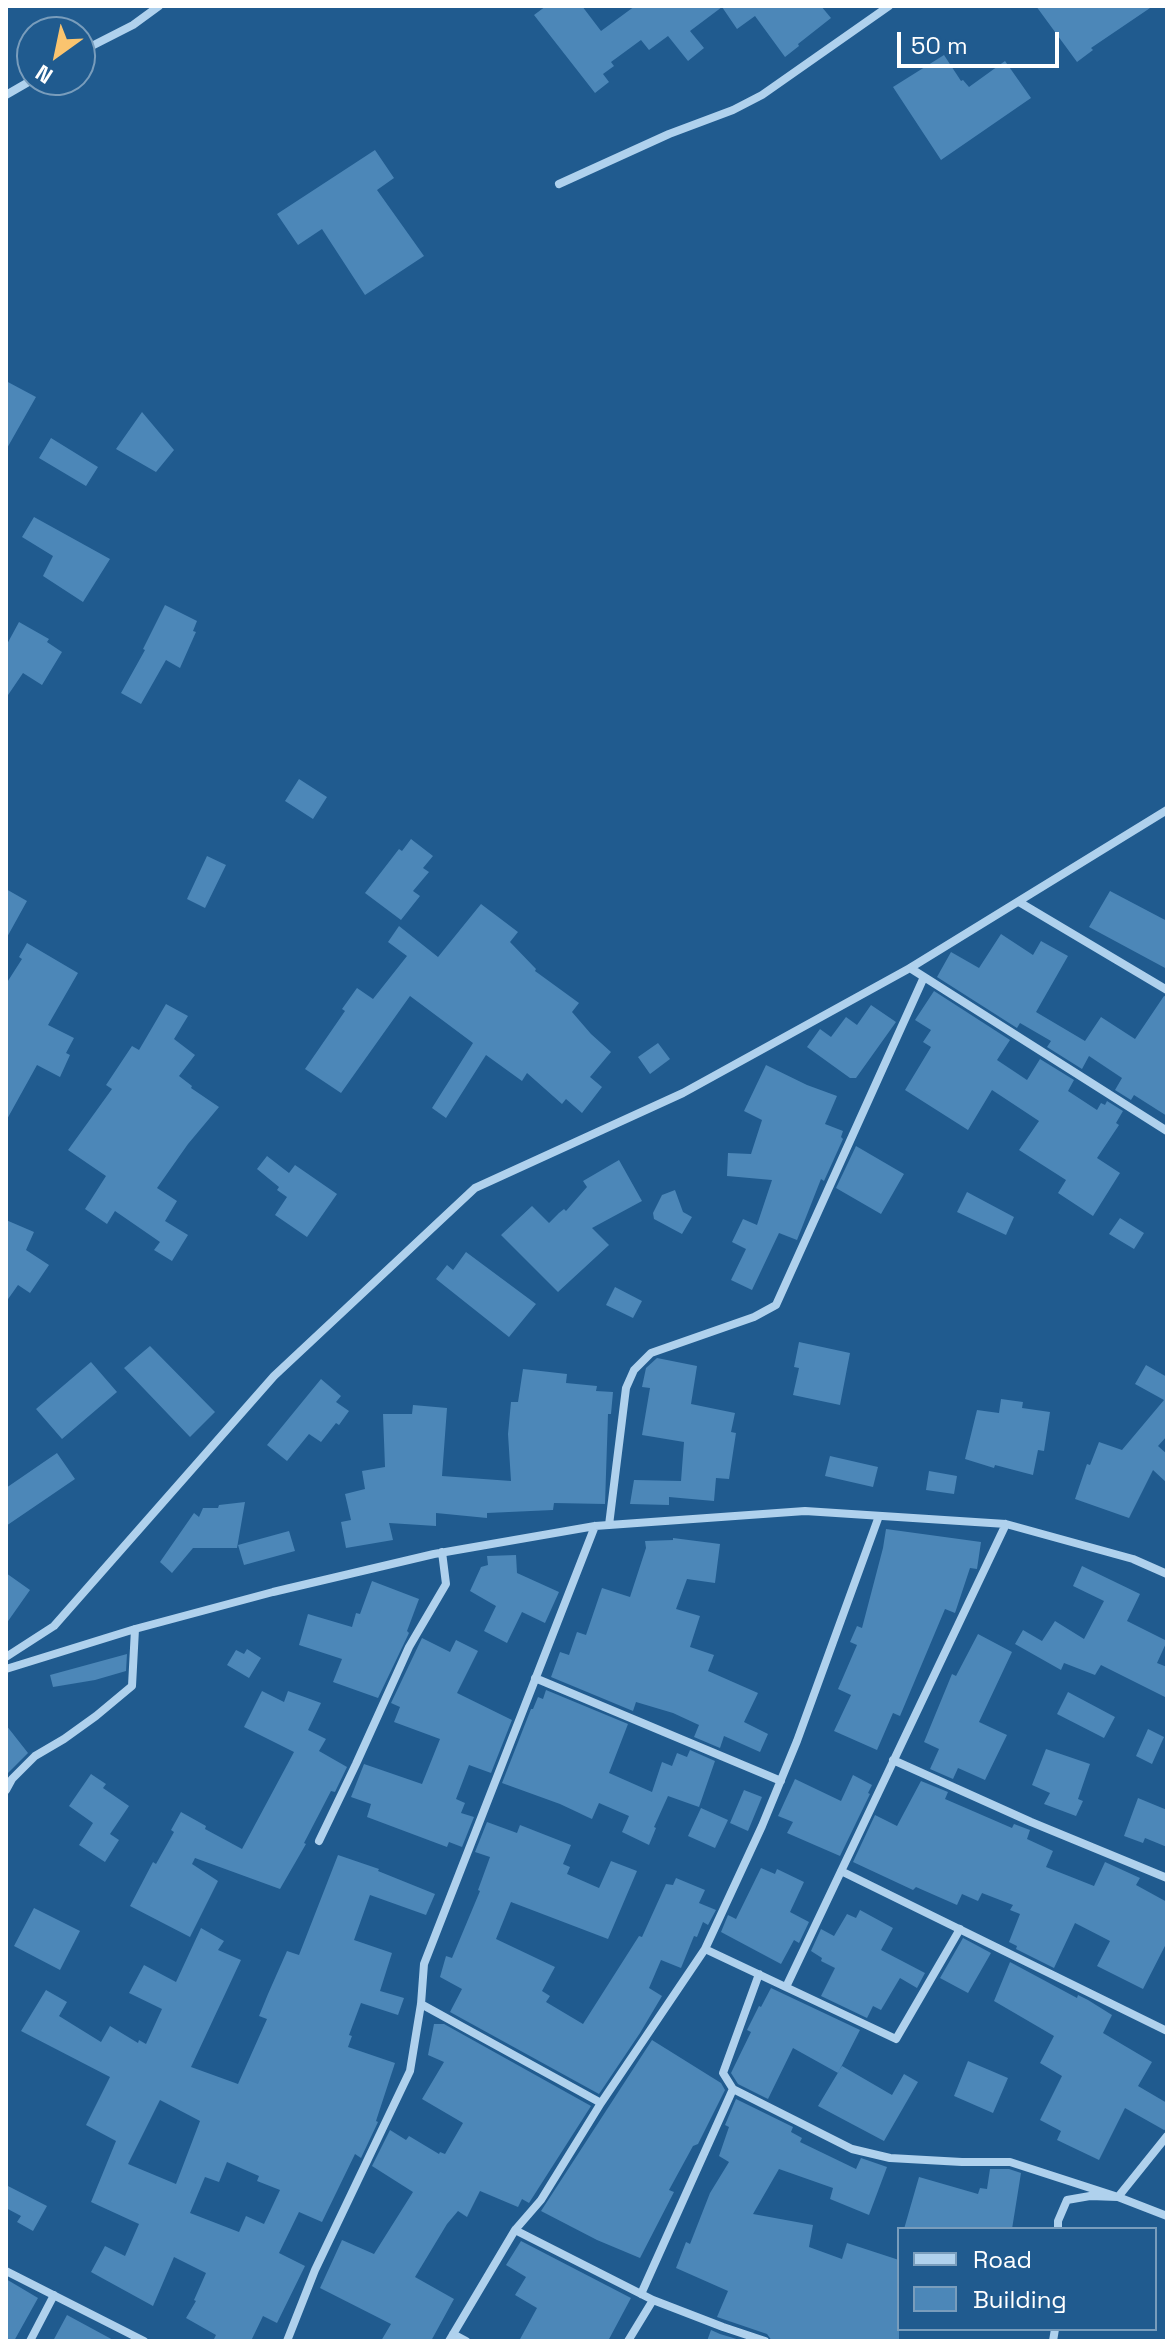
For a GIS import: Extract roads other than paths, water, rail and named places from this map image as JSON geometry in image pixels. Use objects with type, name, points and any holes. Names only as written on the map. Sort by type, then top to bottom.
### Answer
[{"type":"street","points":[[96,44],[133,25],[159,6]]},
{"type":"street","points":[[559,184],[762,95],[889,6]]},
{"type":"street","points":[[6,1657],[54,1626],[274,1376],[475,1188],[683,1093],[910,968],[1167,810]]},
{"type":"street","points":[[1019,902],[1167,990]]},
{"type":"street","points":[[910,968],[1167,1131]]},
{"type":"street","points":[[609,1525],[626,1388],[634,1370],[651,1353],[754,1317],[776,1305],[924,977]]},
{"type":"street","points":[[6,1669],[135,1629],[273,1592],[442,1552],[595,1526],[805,1511],[1006,1524],[1133,1559],[1167,1574]]},
{"type":"street","points":[[466,2341],[451,2338],[515,2230],[541,2200],[601,2103],[705,1949],[781,1781],[879,1516]]},
{"type":"street","points":[[786,1987],[1006,1524]]},
{"type":"street","points":[[287,2341],[315,2270],[410,2071],[424,1964],[595,1526]]},
{"type":"street","points":[[319,1841],[409,1647],[446,1584],[442,1552]]},
{"type":"street","points":[[6,1790],[12,1779],[35,1756],[75,1731],[132,1686],[135,1629]]},
{"type":"street","points":[[535,1678],[781,1781]]},
{"type":"street","points":[[893,1760],[1167,1878]]},
{"type":"street","points":[[841,1871],[1167,2031]]},
{"type":"street","points":[[705,1949],[896,2039],[960,1929]]},
{"type":"street","points":[[759,1974],[723,2073],[733,2089],[852,2149],[890,2158],[1010,2162],[1167,2216]]},
{"type":"street","points":[[421,2004],[601,2103]]},
{"type":"street","points":[[641,2294],[733,2089]]},
{"type":"street","points":[[1118,2197],[1167,2136]]},
{"type":"street","points":[[1058,2227],[1067,2200],[1090,2196],[1118,2197]]},
{"type":"street","points":[[515,2230],[653,2300],[765,2341]]},
{"type":"street","points":[[6,2271],[144,2341]]},
{"type":"street","points":[[30,2341],[54,2295]]},
{"type":"street","points":[[628,2341],[653,2300]]}]
